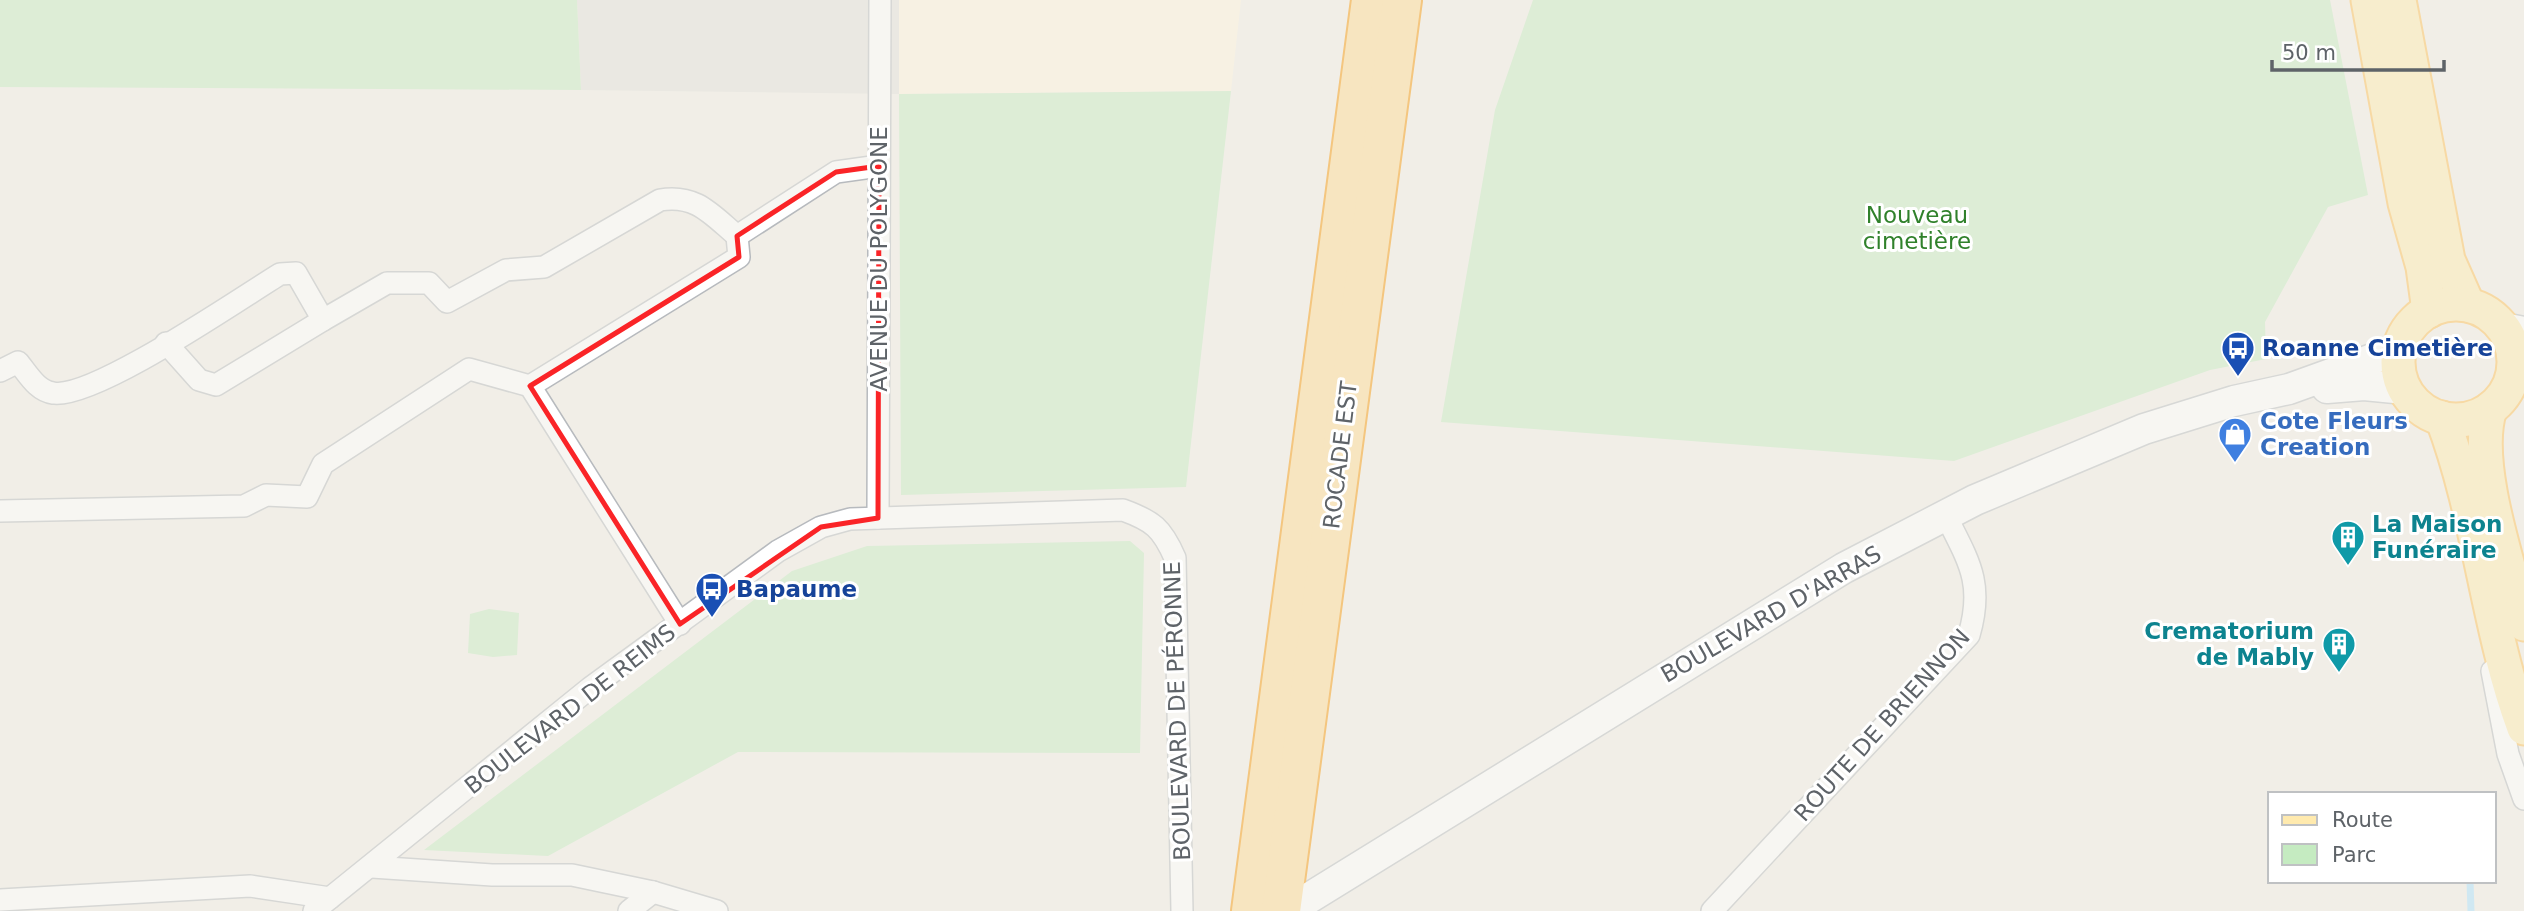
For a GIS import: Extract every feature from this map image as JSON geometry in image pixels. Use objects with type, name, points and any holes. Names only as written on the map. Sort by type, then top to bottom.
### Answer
[{"type":"highway","name":"ROCADE EST","points":[[1251,911],[1371,0]]},
{"type":"highway","name":"ROCADE EST","points":[[1281,911],[1402,0]]},
{"type":"highway","points":[[1392,71],[1412,40],[1420,0]]},
{"type":"main road","points":[[2368,0],[2405,203],[2423,267],[2429,311]]},
{"type":"main road","points":[[2399,0],[2448,260],[2468,305]]},
{"type":"main road","points":[[2456,304],[2468,305],[2513,330],[2511,343],[2519,372],[2507,394],[2490,409],[2464,420],[2442,418],[2420,407],[2405,389],[2401,378],[2400,349],[2414,323],[2429,311],[2456,304]]},
{"type":"main road","name":"BOULEVARD D'ARRAS","points":[[1288,911],[1844,568],[1975,500],[2144,429],[2234,401],[2289,389],[2400,349]]},
{"type":"main road","name":"BOULEVARD D'ARRAS","points":[[2289,389],[2364,385],[2405,389]]},
{"type":"main road","points":[[2490,409],[2485,425],[2485,457],[2492,533],[2524,728]]},
{"type":"main road","points":[[2442,418],[2492,533],[2524,624]]},
{"type":"street","name":"AVENUE DU POLYGONE","points":[[878,518],[880,0]]},
{"type":"street","points":[[737,236],[836,172],[879,166]]},
{"type":"street","points":[[166,344],[199,380],[216,385],[387,283],[429,283],[447,302],[506,270],[544,267],[660,200],[680,197],[700,205],[737,236],[739,257],[530,387]]},
{"type":"street","points":[[0,372],[18,362],[37,387],[53,393],[78,391],[166,344],[280,274],[296,274],[323,320]]},
{"type":"street","points":[[0,511],[244,506],[267,495],[307,497],[323,464],[469,369],[530,387],[680,624]]},
{"type":"street","name":"BOULEVARD DE REIMS","points":[[322,905],[590,688],[778,551],[821,527],[850,519],[1123,510],[1150,520]]},
{"type":"street","name":"ROUTE DE BRIENNON","points":[[1712,911],[1969,635],[1977,607],[1975,573],[1945,516]]},
{"type":"street","name":"BOULEVARD DE PÉRONNE","points":[[1150,520],[1166,537],[1175,558],[1182,911]]},
{"type":"street","points":[[2492,533],[2497,700],[2508,754],[2524,799]]},
{"type":"street","points":[[372,867],[492,875],[572,875],[653,892],[717,911]]},
{"type":"street","points":[[0,900],[250,886],[322,905]]},
{"type":"street","points":[[629,911],[653,892]]},
{"type":"highlighted area","points":[[879,166],[878,518],[821,527],[680,624],[530,386],[739,257],[737,236],[836,172]]},
{"type":"shaded area","points":[[577,0],[899,0],[899,94],[581,90]]},
{"type":"shaded area","points":[[899,0],[1241,0],[1231,91],[899,94]]},
{"type":"green space","points":[[0,0],[577,0],[581,90],[0,87]]},
{"type":"green space","name":"Nouveau cimetière","points":[[1533,0],[2330,0],[2368,195],[2328,207],[2265,322],[2266,359],[2210,370],[1954,461],[1441,422],[1495,110]]},
{"type":"green space","points":[[1231,91],[1186,487],[901,495],[899,94]]},
{"type":"green space","points":[[1130,541],[1144,553],[1140,753],[738,752],[548,856],[424,850],[792,571],[867,546]]},
{"type":"green space","points":[[489,609],[519,613],[517,655],[493,657],[468,653],[470,614]]},
{"type":"waterway","points":[[2470,883],[2471,911]]},
{"type":"place","name":"Roanne Cimetière","points":[[2238,378]]},
{"type":"place","name":"Cote Fleurs Creation","points":[[2235,464]]},
{"type":"place","name":"La Maison Funéraire","points":[[2348,567]]},
{"type":"place","name":"Bapaume","points":[[712,619]]},
{"type":"place","name":"Crematorium de Mably","points":[[2339,674]]}]
